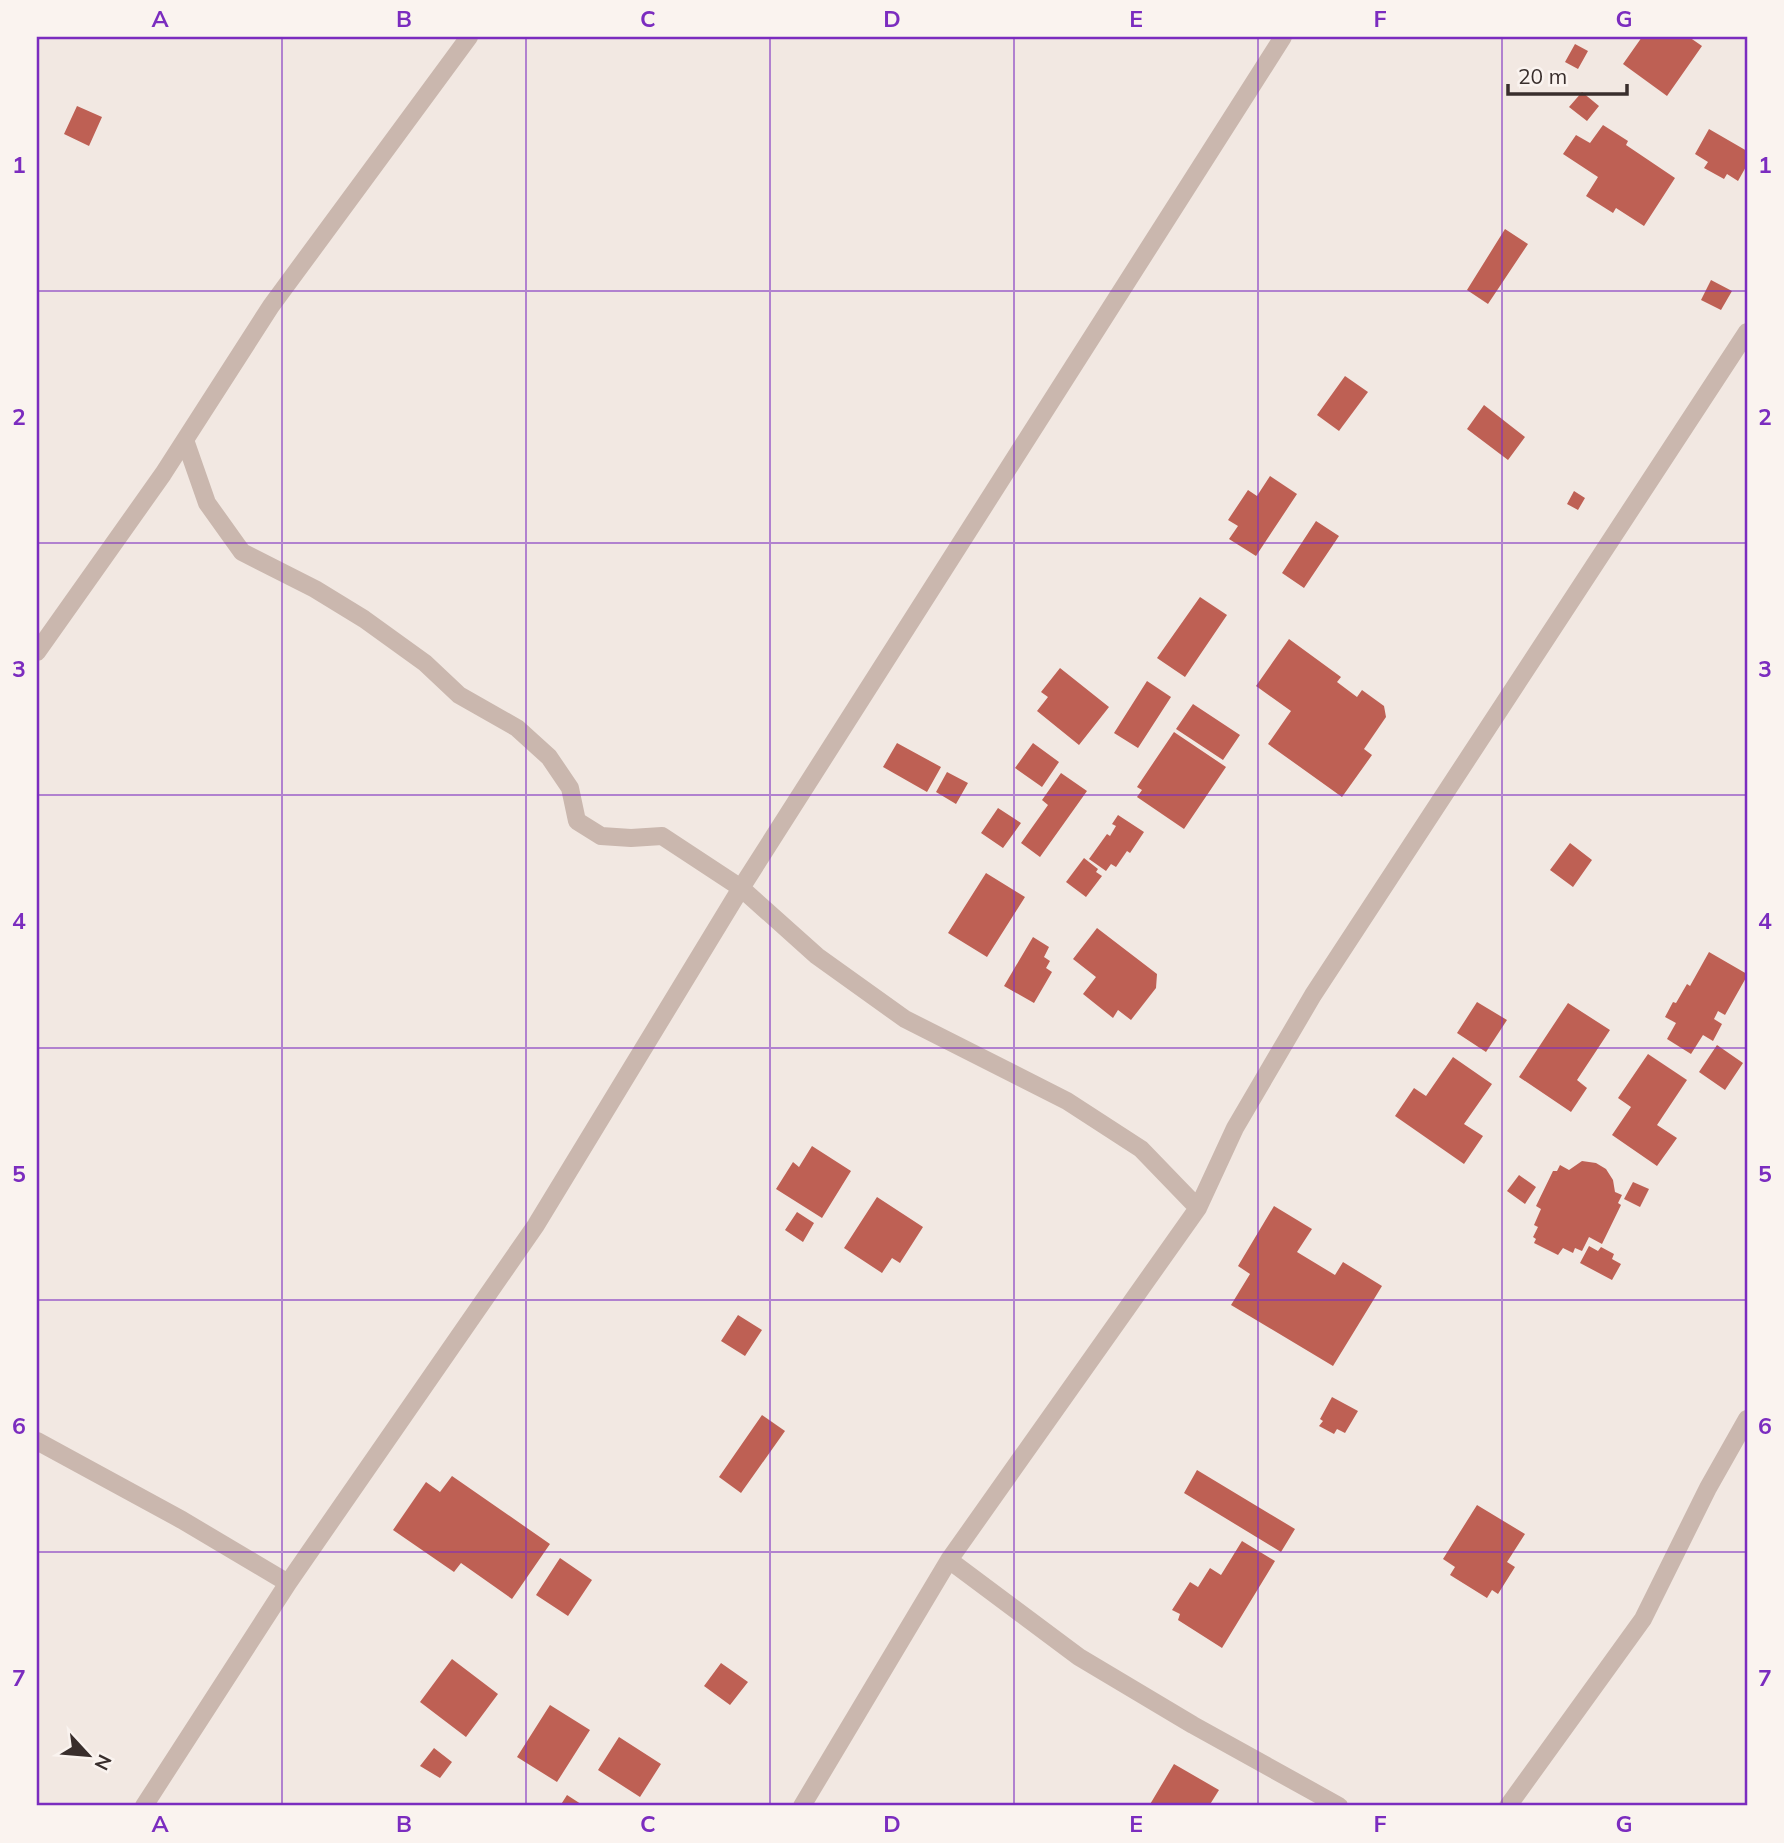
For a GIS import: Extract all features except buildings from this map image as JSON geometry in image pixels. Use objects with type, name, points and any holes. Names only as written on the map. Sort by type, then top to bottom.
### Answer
[{"type":"street","points":[[37,652],[185,440],[271,306],[468,37]]},
{"type":"street","points":[[144,1806],[288,1583],[536,1225],[741,888],[1283,37]]},
{"type":"street","points":[[802,1806],[949,1560],[1198,1208],[1235,1128],[1312,995],[1747,332]]},
{"type":"street","points":[[185,440],[207,503],[242,552],[315,589],[364,620],[425,663],[458,695],[517,728],[549,757],[570,788],[577,821],[601,836],[662,836],[741,888],[817,956],[905,1019],[1067,1101],[1141,1149],[1198,1208]]},
{"type":"street","points":[[1508,1806],[1643,1619],[1707,1488],[1747,1419]]},
{"type":"street","points":[[37,1441],[182,1520],[288,1583]]},
{"type":"street","points":[[949,1560],[1079,1657],[1193,1725],[1339,1806]]}]
